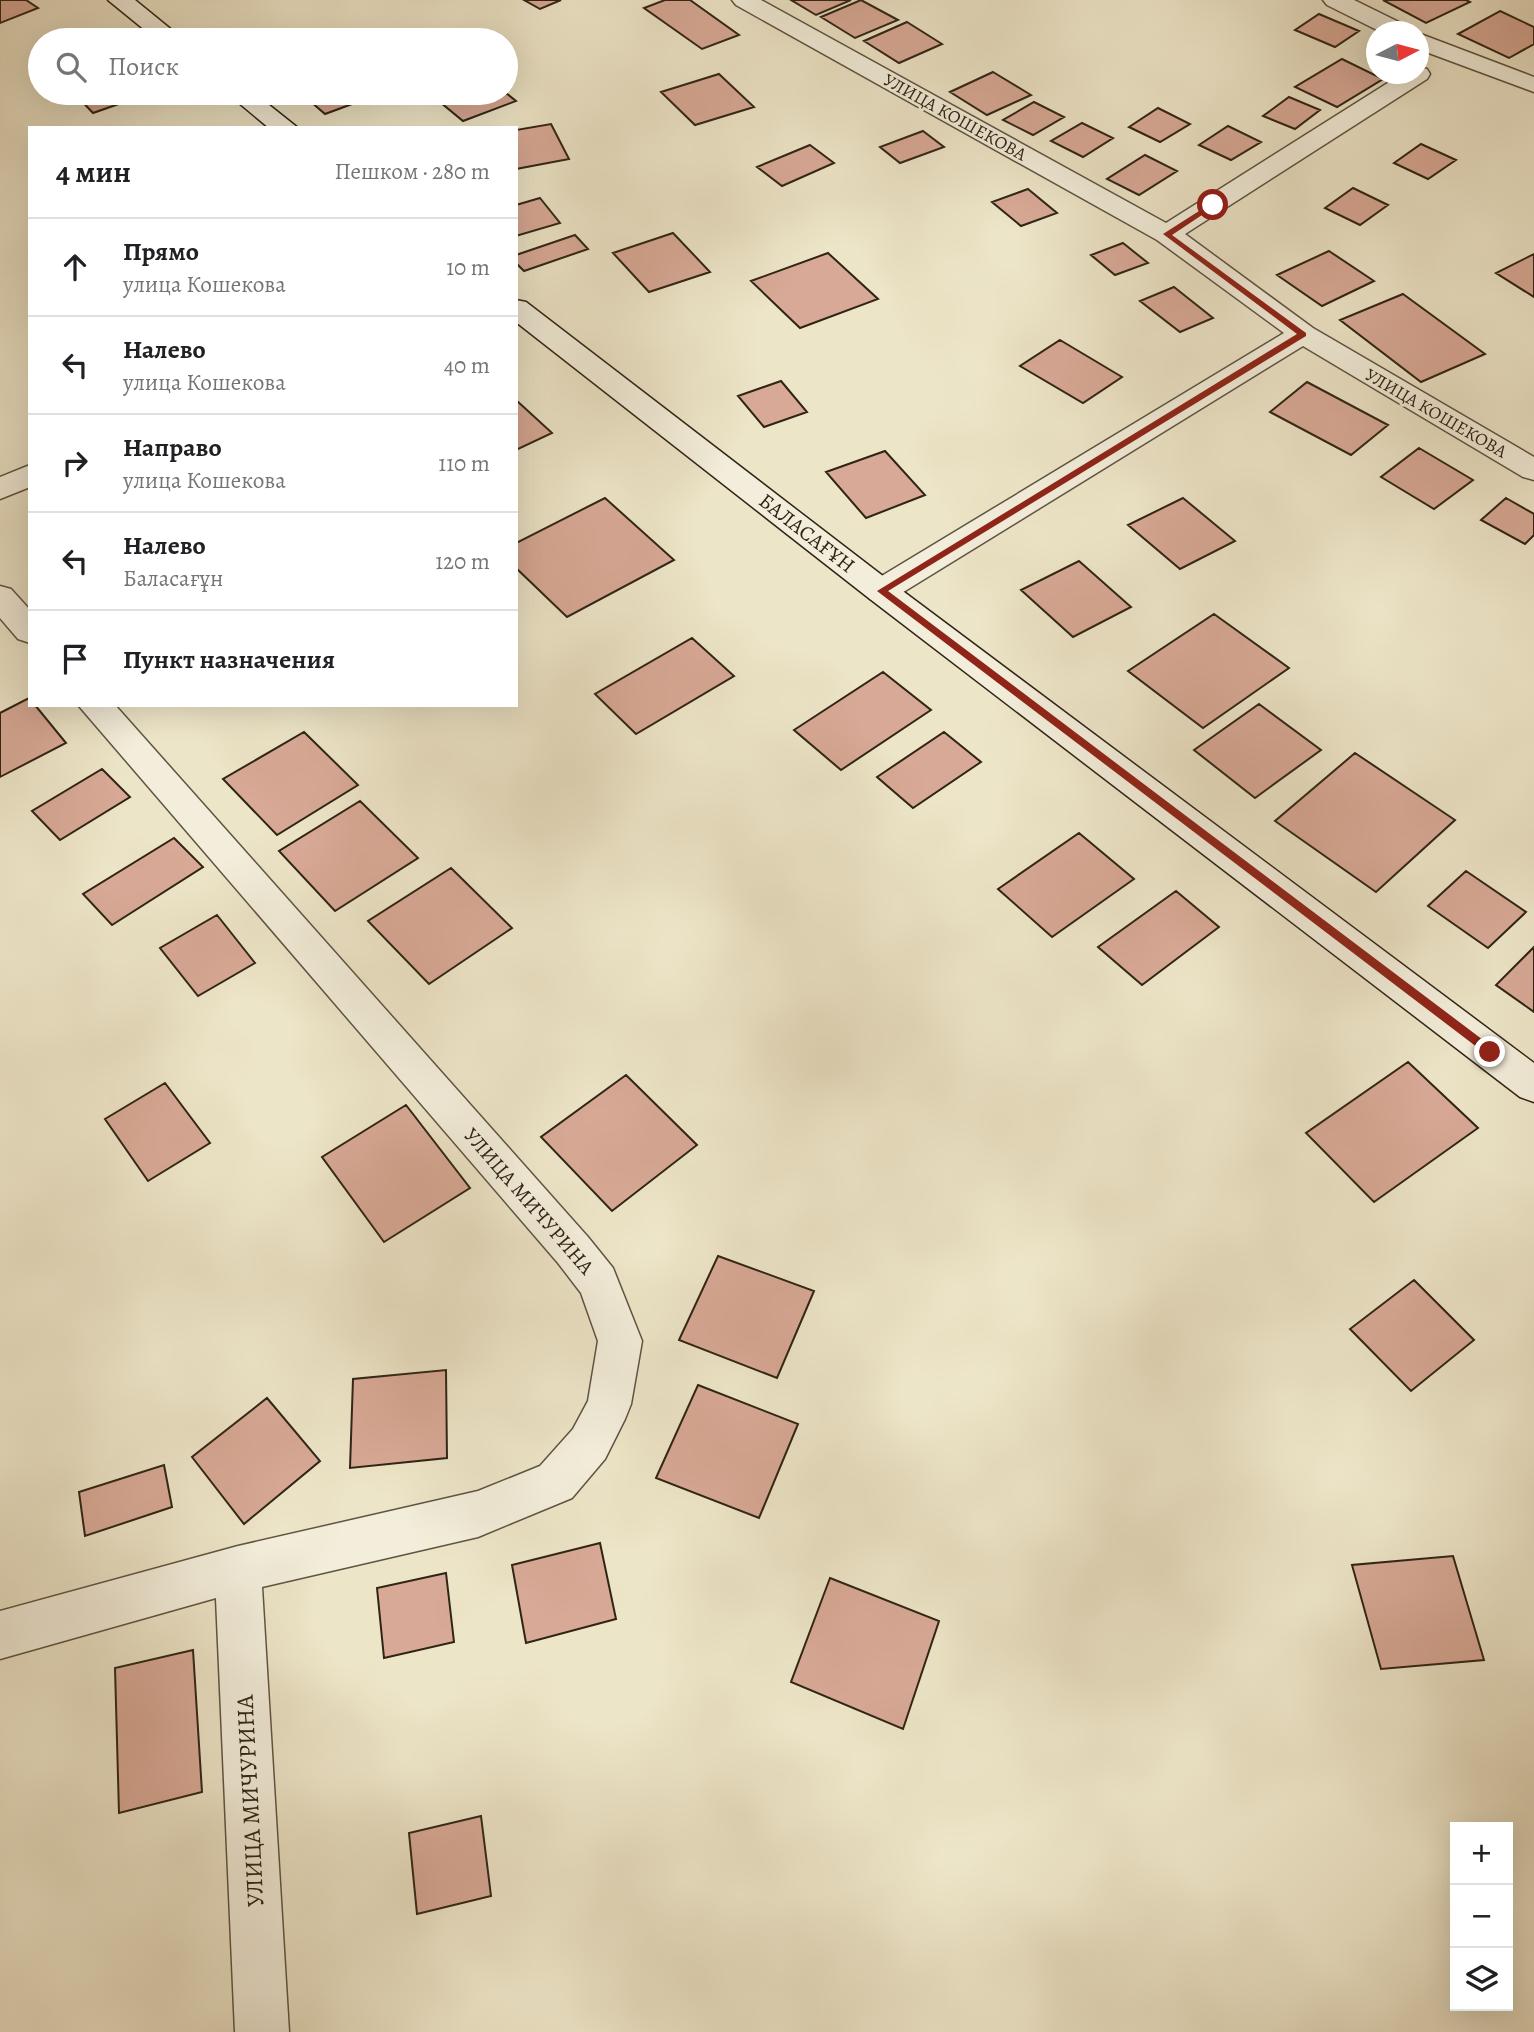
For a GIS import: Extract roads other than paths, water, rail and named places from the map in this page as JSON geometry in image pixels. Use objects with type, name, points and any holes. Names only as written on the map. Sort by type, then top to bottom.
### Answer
[{"type":"street","points":[[120,0],[156,28]]},
{"type":"street","name":"УЛИЦА КОШЕКОВА","points":[[744,0],[1167,234],[1303,334],[1534,470]]},
{"type":"street","points":[[1335,0],[1378,21]]},
{"type":"street","points":[[1429,45],[1534,85]]},
{"type":"street","points":[[1429,66],[1449,54]]},
{"type":"street","points":[[1167,234],[1401,84]]},
{"type":"street","points":[[255,105],[282,126]]},
{"type":"street","name":"БАЛАСАҒҰН","points":[[518,310],[881,591],[1534,1085]]},
{"type":"street","points":[[881,591],[1303,334]]},
{"type":"street","points":[[0,489],[28,476]]},
{"type":"street","points":[[0,597],[28,629]]},
{"type":"street","name":"УЛИЦА МИЧУРИНА","points":[[0,1634],[237,1569],[478,1514],[556,1482],[589,1444],[609,1404],[620,1341],[598,1282],[573,1250],[97,707]]},
{"type":"street","name":"УЛИЦА МИЧУРИНА","points":[[237,1569],[262,2032]]}]
